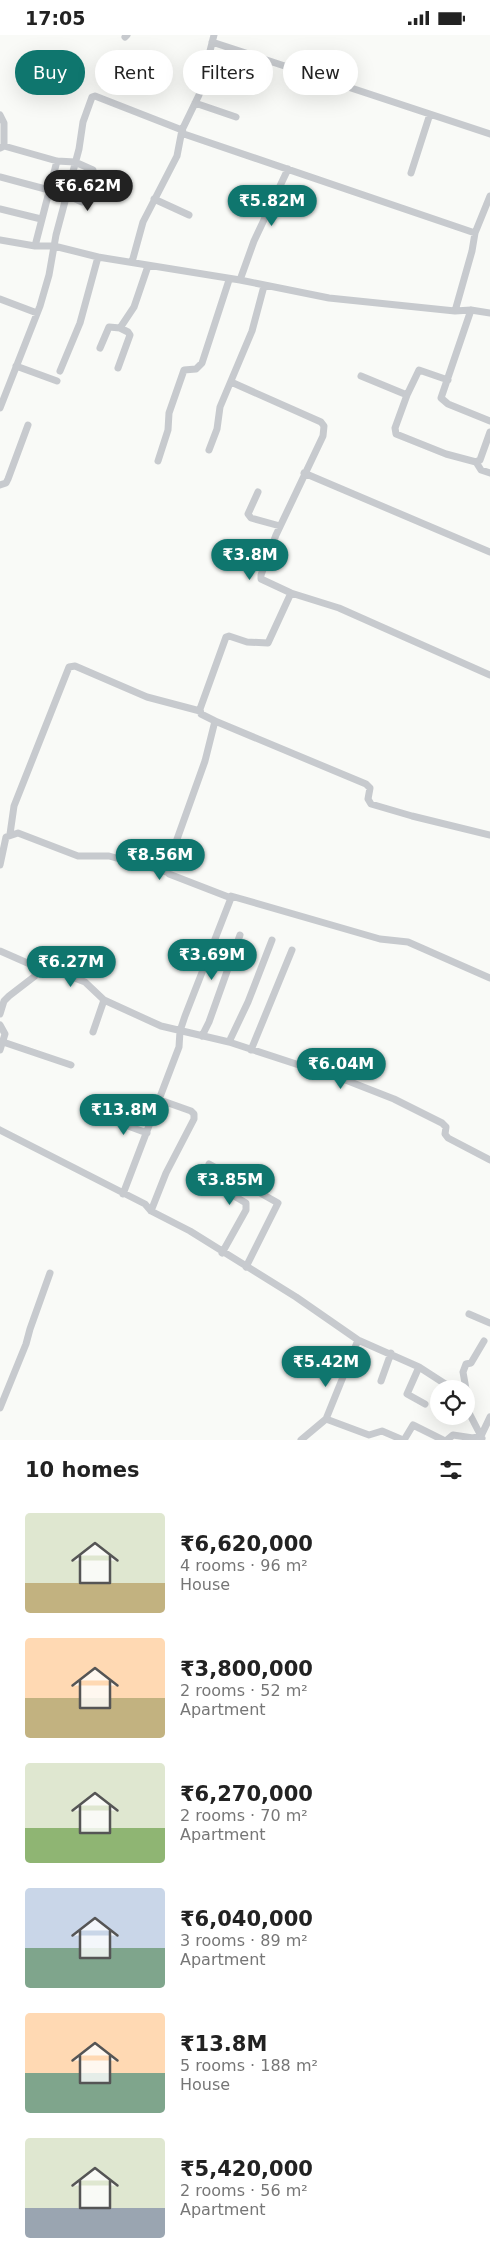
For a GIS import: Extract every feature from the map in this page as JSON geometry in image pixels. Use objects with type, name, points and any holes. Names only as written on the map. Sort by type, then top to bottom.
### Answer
[{"type":"street","points":[[132,262],[143,222],[177,156],[182,130],[195,103],[213,38],[490,134]]},
{"type":"street","points":[[0,408],[37,313],[49,275],[84,117],[92,97],[96,96],[182,130],[184,134],[474,233]]},
{"type":"street","points":[[195,103],[236,117]]},
{"type":"street","points":[[411,173],[430,114]]},
{"type":"street","points":[[0,115],[4,123],[2,147],[56,161],[75,162],[93,170],[87,199],[84,202],[67,195]]},
{"type":"street","points":[[35,246],[56,161]]},
{"type":"street","points":[[240,280],[254,241],[288,169]]},
{"type":"street","points":[[0,177],[49,190]]},
{"type":"street","points":[[71,178],[102,190]]},
{"type":"street","points":[[455,311],[472,251],[474,233],[490,196]]},
{"type":"street","points":[[154,199],[189,215]]},
{"type":"street","points":[[0,209],[41,219]]},
{"type":"street","points":[[0,240],[35,246],[54,246],[98,257],[240,280],[264,287],[329,298],[490,313]]},
{"type":"street","points":[[60,371],[80,323],[98,257]]},
{"type":"street","points":[[120,328],[134,307],[148,266]]},
{"type":"street","points":[[158,461],[168,430],[169,413],[184,370],[196,369],[202,363],[230,279]]},
{"type":"street","points":[[209,450],[217,429],[220,407],[252,331],[264,287]]},
{"type":"street","points":[[0,299],[37,313]]},
{"type":"street","points":[[472,310],[441,400],[490,421]]},
{"type":"street","points":[[100,348],[109,327],[120,328],[130,335],[118,368]]},
{"type":"street","points":[[16,365],[57,381]]},
{"type":"street","points":[[448,380],[419,370],[395,428],[396,434],[446,454],[476,462],[481,470],[490,473]]},
{"type":"street","points":[[361,376],[408,395]]},
{"type":"street","points":[[231,382],[321,422],[324,431],[280,526],[260,577],[262,581],[291,593],[339,608],[490,675]]},
{"type":"street","points":[[0,485],[6,483],[8,479],[28,425]]},
{"type":"street","points":[[476,462],[480,460],[490,432]]},
{"type":"street","points":[[304,473],[490,552]]},
{"type":"street","points":[[258,492],[248,514],[251,518],[280,526]]},
{"type":"street","points":[[200,711],[223,641],[226,637],[229,635],[255,643],[268,643],[291,593]]},
{"type":"street","points":[[0,865],[4,841],[10,834],[14,807],[69,667],[75,665],[134,692],[200,711],[215,721],[366,784],[370,788],[368,799],[371,804],[490,835]]},
{"type":"street","points":[[166,872],[205,761],[215,721]]},
{"type":"street","points":[[10,834],[18,833],[78,856],[109,856],[166,872],[231,897],[374,938],[408,942],[490,978]]},
{"type":"street","points":[[123,1194],[160,1100],[179,1047],[180,1031],[231,897]]},
{"type":"street","points":[[202,1036],[209,1023],[240,935]]},
{"type":"street","points":[[229,1042],[248,1003],[272,940]]},
{"type":"street","points":[[251,1050],[292,950]]},
{"type":"street","points":[[0,951],[32,965],[37,971],[64,974],[85,982],[104,999],[146,1020],[180,1031],[229,1042],[348,1081],[394,1099],[442,1123],[446,1127],[445,1134],[448,1138],[490,1160]]},
{"type":"street","points":[[0,1014],[4,1001],[35,976],[37,971]]},
{"type":"street","points":[[93,1032],[104,999]]},
{"type":"street","points":[[0,1025],[5,1031],[0,1051]]},
{"type":"street","points":[[3,1042],[71,1065]]},
{"type":"street","points":[[151,1211],[166,1173],[194,1119],[194,1114],[191,1111],[160,1100]]},
{"type":"street","points":[[109,1119],[147,1133]]},
{"type":"street","points":[[0,1130],[145,1204],[151,1211],[190,1231],[222,1253],[296,1297],[358,1340],[391,1353],[439,1380]]},
{"type":"street","points":[[209,1164],[278,1203],[246,1267]]},
{"type":"street","points":[[192,1171],[246,1203],[246,1210],[222,1253]]},
{"type":"street","points":[[0,1408],[26,1344],[50,1273]]},
{"type":"street","points":[[469,1314],[490,1323]]},
{"type":"street","points":[[301,1440],[326,1419],[358,1340]]},
{"type":"street","points":[[464,1380],[463,1372],[466,1364],[471,1363],[484,1341]]},
{"type":"street","points":[[381,1381],[391,1353]]},
{"type":"street","points":[[419,1367],[407,1394],[424,1404]]},
{"type":"street","points":[[482,1438],[490,1417]]},
{"type":"street","points":[[326,1419],[369,1435],[382,1431],[403,1440],[413,1425],[443,1440]]},
{"type":"street","points":[[475,1424],[482,1438]]},
{"type":"street","points":[[379,1440],[382,1431]]},
{"type":"street","points":[[447,1440],[453,1435],[482,1438]]}]
